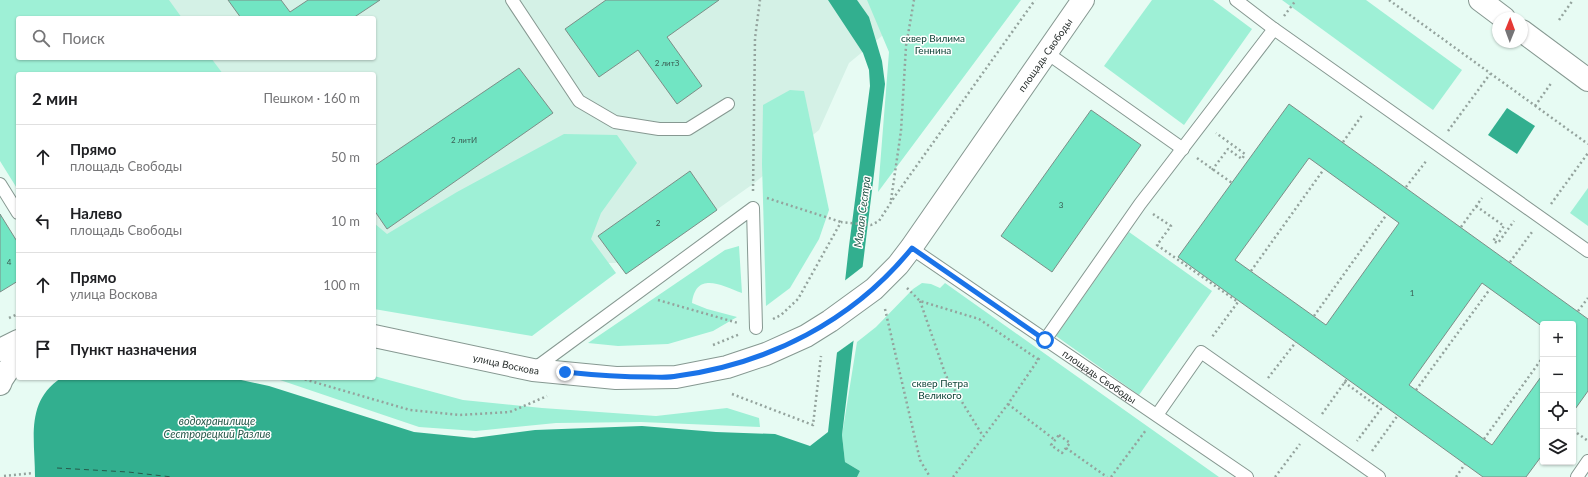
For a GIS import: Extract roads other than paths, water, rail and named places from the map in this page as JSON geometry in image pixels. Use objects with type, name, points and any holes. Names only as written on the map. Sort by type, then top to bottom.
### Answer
[{"type":"main road","name":"площадь Свободы","points":[[898,266],[912,248],[1083,0]]},
{"type":"main road","points":[[1480,0],[1496,12]]},
{"type":"main road","points":[[1528,35],[1588,80]]},
{"type":"main road","name":"улица Воскова","points":[[376,336],[533,370],[616,378],[676,377],[727,367],[766,354],[806,336],[830,321],[874,288],[898,266]]},
{"type":"main road","points":[[0,350],[16,342]]},
{"type":"main road","points":[[0,384],[2,378],[16,358]]},
{"type":"lane","points":[[512,0],[579,101],[615,122],[659,129],[688,129],[728,104]]},
{"type":"lane","points":[[1236,0],[1274,29],[1588,251]]},
{"type":"lane","points":[[1045,340],[1140,204],[1274,29]]},
{"type":"lane","points":[[1047,53],[1183,149]]},
{"type":"lane","points":[[0,184],[16,210]]},
{"type":"lane","points":[[533,370],[753,208],[756,328]]},
{"type":"lane","name":"площадь Свободы","points":[[912,248],[1247,477]]},
{"type":"lane","points":[[1157,415],[1201,352],[1379,477]]},
{"type":"lane","points":[[1577,477],[1588,461]]},
{"type":"water","name":"водохранилище Сестрорецкий Разлив","points":[[828,0],[857,0],[869,17],[882,61],[885,84],[842,435],[845,462],[860,471],[857,477],[35,477],[34,422],[42,398],[59,380],[241,380],[269,386],[414,432],[474,438],[535,430],[642,426],[716,432],[775,434],[810,446],[828,432],[849,246],[870,86],[869,70],[863,53]]},
{"type":"water","points":[[1507,108],[1535,126],[1517,154],[1488,135]]},
{"type":"park label","name":"сквер Вилима Геннина","points":[[933,44]]},
{"type":"park label","name":"сквер Петра Великого","points":[[940,388]]},
{"type":"water label","name":"Малая Сестра","points":[[862,212]]}]
